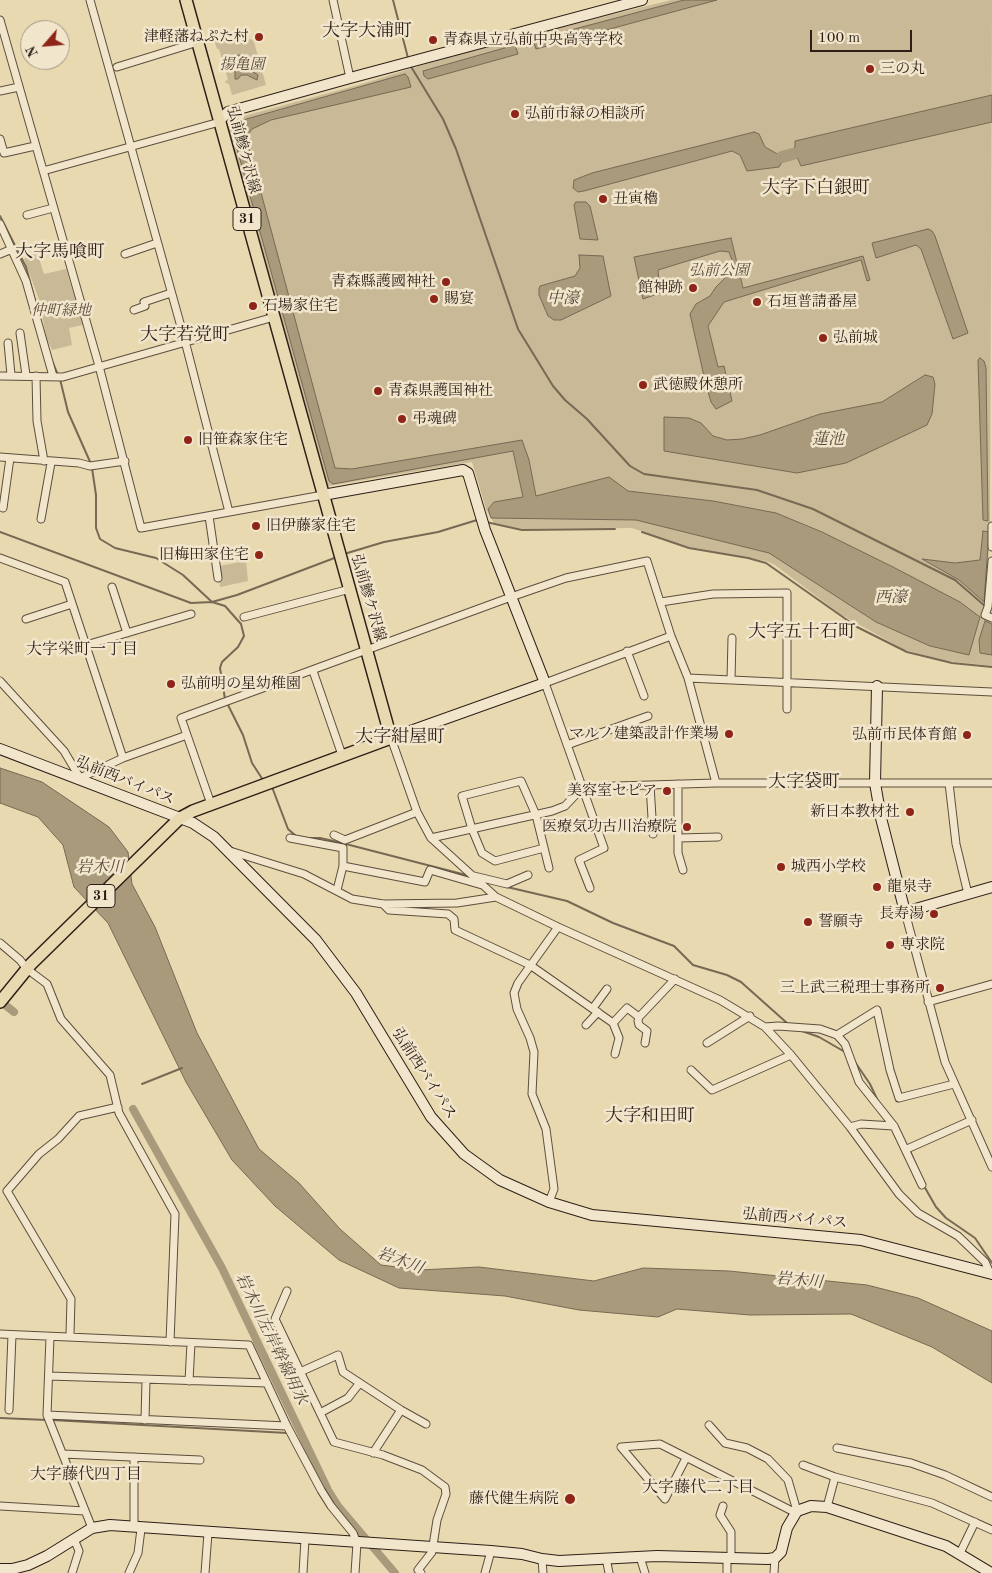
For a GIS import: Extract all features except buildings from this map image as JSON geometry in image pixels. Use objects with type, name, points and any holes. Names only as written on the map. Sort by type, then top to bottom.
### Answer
[{"type":"main road","name":"弘前鰺ケ沢線","points":[[186,0],[391,738]]},
{"type":"main road","name":"31","points":[[1,1001],[29,966],[180,818],[211,804],[391,738]]},
{"type":"street","points":[[90,0],[185,341],[229,512]]},
{"type":"street","points":[[333,0],[350,78]]},
{"type":"street","points":[[43,172],[216,123],[228,112],[409,61],[642,0]]},
{"type":"street","points":[[0,20],[99,366],[141,528],[463,470],[468,473],[478,510],[545,683],[604,848],[579,860],[590,888]]},
{"type":"street","points":[[117,67],[198,42]]},
{"type":"street","points":[[0,91],[19,87]]},
{"type":"street","points":[[0,139],[4,153],[36,146]]},
{"type":"street","points":[[27,215],[53,208]]},
{"type":"street","points":[[0,224],[30,292],[58,377]]},
{"type":"street","points":[[125,254],[157,243]]},
{"type":"street","points":[[0,254],[12,248]]},
{"type":"street","points":[[134,310],[145,306],[144,302],[171,293]]},
{"type":"street","points":[[0,376],[58,377],[274,317]]},
{"type":"street","points":[[20,332],[26,375]]},
{"type":"street","points":[[8,342],[11,375]]},
{"type":"street","points":[[36,376],[38,421],[47,462],[42,519]]},
{"type":"street","points":[[0,458],[80,463],[92,466],[125,461]]},
{"type":"street","points":[[3,508],[10,458]]},
{"type":"street","points":[[209,516],[218,578]]},
{"type":"street","points":[[992,526],[992,547]]},
{"type":"street","points":[[0,558],[64,582],[123,758]]},
{"type":"street","points":[[211,804],[181,718],[566,578],[647,561],[671,636],[688,678],[716,783]]},
{"type":"street","points":[[992,561],[988,607],[985,615],[992,618]]},
{"type":"street","points":[[112,587],[127,633]]},
{"type":"street","points":[[244,617],[350,589]]},
{"type":"street","points":[[661,602],[713,594],[787,593],[787,709]]},
{"type":"street","points":[[26,619],[72,604]]},
{"type":"street","points":[[86,645],[191,614]]},
{"type":"street","points":[[671,636],[391,738],[416,812],[431,838],[496,897],[720,1000],[750,1016],[765,1027],[791,1055],[850,1127],[899,1194],[918,1213],[958,1236],[985,1262],[991,1274]]},
{"type":"street","points":[[731,680],[732,638]]},
{"type":"street","points":[[627,651],[644,696]]},
{"type":"street","points":[[313,671],[342,756]]},
{"type":"street","points":[[688,678],[992,692]]},
{"type":"street","points":[[0,681],[64,751],[80,778],[123,758],[187,735]]},
{"type":"street","points":[[877,686],[875,784],[881,818],[944,1062],[992,1167]]},
{"type":"street","points":[[568,745],[648,716]]},
{"type":"street","name":"弘前西バイパス","points":[[0,748],[194,823],[214,837],[224,850],[316,940],[356,993],[431,1117],[464,1154],[500,1180],[549,1202],[592,1215],[862,1240],[991,1274]]},
{"type":"street","points":[[544,848],[495,861],[482,853],[462,796],[521,781],[536,815],[549,868]]},
{"type":"street","points":[[431,838],[536,815],[565,806],[583,787],[716,783],[992,783]]},
{"type":"street","points":[[948,783],[956,844],[968,894]]},
{"type":"street","points":[[678,784],[678,853],[683,870]]},
{"type":"street","points":[[650,785],[653,834]]},
{"type":"street","points":[[334,835],[345,840],[416,812]]},
{"type":"street","points":[[679,838],[718,837]]},
{"type":"street","points":[[290,838],[343,848],[342,866],[337,890]]},
{"type":"street","points":[[224,850],[277,864],[337,890],[352,899],[383,904],[457,902],[496,897]]},
{"type":"street","points":[[342,866],[426,882],[430,870],[485,886]]},
{"type":"street","points":[[474,876],[507,884],[528,875]]},
{"type":"street","points":[[905,912],[992,886]]},
{"type":"street","points":[[383,904],[389,910],[448,914],[454,919],[455,930],[530,965],[614,1023],[618,1038],[615,1054]]},
{"type":"street","points":[[549,1202],[554,1189],[546,1129],[532,1094],[534,1052],[517,1009],[514,993],[518,983],[558,927]]},
{"type":"street","points":[[0,943],[29,966],[47,984],[61,1018],[110,1075],[118,1107],[175,1214],[170,1342]]},
{"type":"street","points":[[645,1043],[648,1031],[638,1021],[675,979]]},
{"type":"street","points":[[928,1002],[992,984]]},
{"type":"street","points":[[586,1025],[607,989]]},
{"type":"street","points":[[614,1023],[627,1008],[640,1017]]},
{"type":"street","points":[[837,1035],[877,1010],[890,1070],[899,1098],[954,1084]]},
{"type":"street","points":[[707,1043],[750,1016]]},
{"type":"street","points":[[765,1027],[820,1029],[837,1035],[845,1044],[859,1082],[894,1126],[907,1149],[922,1185]]},
{"type":"street","points":[[691,1070],[712,1090],[791,1055]]},
{"type":"street","points":[[70,1334],[71,1299],[7,1191],[39,1154],[58,1139],[79,1116],[118,1107]]},
{"type":"street","points":[[907,1149],[972,1120]]},
{"type":"street","points":[[850,1127],[861,1124],[894,1126]]},
{"type":"street","points":[[287,1291],[275,1319],[334,1442],[422,1470],[446,1487],[432,1552],[418,1570],[421,1573]]},
{"type":"street","points":[[0,1334],[250,1345],[287,1426],[331,1506],[353,1533],[366,1543]]},
{"type":"street","points":[[9,1410],[12,1335]]},
{"type":"street","points":[[50,1337],[49,1419],[92,1528]]},
{"type":"street","points":[[189,1381],[191,1343]]},
{"type":"street","points":[[300,1372],[338,1355],[343,1372],[359,1384],[426,1424]]},
{"type":"street","points":[[49,1376],[267,1384]]},
{"type":"street","points":[[145,1420],[146,1380]]},
{"type":"street","points":[[320,1413],[348,1398],[359,1384]]},
{"type":"street","points":[[373,1453],[401,1410]]},
{"type":"street","points":[[49,1419],[145,1420],[287,1426]]},
{"type":"street","points":[[709,1425],[725,1443],[747,1448],[768,1459],[788,1480],[797,1512]]},
{"type":"street","points":[[686,1458],[665,1499],[621,1446],[660,1444],[797,1512]]},
{"type":"street","points":[[837,1448],[911,1463],[945,1475],[992,1496]]},
{"type":"street","points":[[63,1454],[200,1460]]},
{"type":"street","points":[[129,1573],[138,1553],[134,1457]]},
{"type":"street","points":[[803,1465],[835,1477],[932,1503],[992,1530]]},
{"type":"street","points":[[827,1507],[835,1477]]},
{"type":"street","points":[[0,1506],[85,1511]]},
{"type":"street","points":[[723,1506],[720,1515],[731,1532],[727,1573]]},
{"type":"street","points":[[774,1573],[775,1558],[780,1552],[787,1528],[797,1512],[811,1506],[827,1507],[939,1543],[960,1553],[990,1573]]},
{"type":"street","points":[[960,1553],[975,1522]]},
{"type":"street","points":[[0,1569],[27,1569],[92,1528],[110,1525],[491,1551],[522,1554],[559,1561],[640,1557],[775,1558]]},
{"type":"street","points":[[205,1573],[208,1533]]},
{"type":"street","points":[[72,1573],[79,1551],[74,1539]]},
{"type":"street","points":[[303,1573],[305,1539]]},
{"type":"street","points":[[355,1573],[366,1543]]},
{"type":"street","points":[[485,1573],[491,1551]]},
{"type":"street","points":[[640,1557],[645,1573]]},
{"type":"street","points":[[606,1558],[609,1573]]},
{"type":"street","points":[[542,1559],[544,1573]]},
{"type":"green space","name":"弘前公園","points":[[671,0],[992,0],[990,533],[985,611],[981,617],[992,624],[992,666],[939,660],[903,649],[840,614],[775,565],[766,561],[689,547],[632,528],[523,529],[494,523],[486,509],[472,462],[328,486],[227,128],[233,119],[358,85],[471,50]]},
{"type":"green space","name":"揚亀園","points":[[228,36],[229,39],[241,36],[242,41],[251,39],[254,42],[266,85],[232,95],[229,84],[225,81],[228,80],[219,49],[217,49],[214,40]]},
{"type":"green space","name":"仲町緑地","points":[[37,252],[44,274],[66,269],[83,325],[69,328],[72,345],[52,350],[46,337],[40,302],[24,259]]},
{"type":"green space","points":[[246,561],[248,581],[220,587],[219,566]]},
{"type":"water","points":[[684,0],[717,0],[536,49],[533,40]]},
{"type":"water","points":[[515,45],[518,54],[428,79],[424,76],[423,71]]},
{"type":"water","points":[[238,55],[247,56],[249,59],[247,68],[258,75],[257,80],[247,75],[241,75],[238,79],[235,79],[235,70],[231,62]]},
{"type":"water","name":"西濠","points":[[405,74],[411,87],[271,120],[252,129],[246,137],[335,468],[352,469],[522,440],[529,460],[536,496],[609,477],[628,491],[713,501],[776,513],[822,532],[960,602],[980,617],[969,655],[930,646],[876,622],[769,553],[636,520],[491,518],[488,509],[494,502],[523,497],[513,451],[333,484],[329,481],[231,127],[236,122]]},
{"type":"water","points":[[992,95],[992,122],[801,166],[796,155],[793,156],[792,150],[795,147],[795,141]]},
{"type":"water","points":[[754,132],[759,134],[765,147],[781,156],[782,162],[779,167],[747,171],[740,155],[732,151],[584,191],[578,192],[573,188],[574,180],[592,173]]},
{"type":"water","points":[[576,202],[586,202],[590,206],[598,240],[580,239],[574,205]]},
{"type":"water","points":[[928,229],[935,236],[968,333],[953,339],[921,249],[916,245],[876,258],[872,243]]},
{"type":"water","points":[[731,238],[743,288],[863,256],[870,280],[867,281],[861,260],[724,302],[708,326],[718,367],[724,366],[732,401],[716,409],[711,402],[706,385],[690,314],[696,304],[710,296],[716,287],[735,268],[729,252],[720,251],[658,270],[660,293],[643,299],[634,257]]},
{"type":"water","name":"中濠","points":[[579,255],[603,256],[611,296],[561,320],[554,320],[548,316],[539,295],[540,286],[575,276],[580,268]]},
{"type":"water","points":[[980,358],[984,361],[986,368],[988,521],[983,520],[978,360]]},
{"type":"water","name":"蓮池","points":[[925,375],[933,377],[935,384],[932,414],[927,425],[846,463],[797,473],[664,451],[664,417],[689,418],[701,423],[713,436],[727,440],[742,439],[760,435],[820,414],[882,402]]},
{"type":"water","points":[[983,531],[989,532],[984,602],[959,580],[922,559],[955,563],[980,560]]},
{"type":"water","points":[[985,621],[992,624],[992,655],[980,653],[979,640]]},
{"type":"water","name":"岩木川","points":[[0,768],[42,782],[109,827],[128,852],[132,884],[155,927],[197,1033],[259,1149],[299,1183],[340,1229],[381,1265],[420,1270],[479,1267],[594,1281],[643,1268],[729,1271],[867,1285],[918,1298],[992,1331],[992,1383],[932,1347],[851,1314],[750,1315],[677,1309],[658,1317],[579,1310],[505,1296],[399,1288],[339,1260],[275,1206],[232,1160],[186,1082],[108,923],[74,887],[63,845],[38,817],[0,803]]},
{"type":"waterway","points":[[393,0],[408,58]]},
{"type":"waterway","points":[[410,65],[443,119],[456,149],[518,329],[553,386],[565,400],[587,419],[630,466],[644,474],[757,490],[813,509],[955,580],[985,606]]},
{"type":"waterway","points":[[782,157],[793,154]]},
{"type":"waterway","points":[[0,216],[26,267],[41,323]]},
{"type":"waterway","points":[[52,361],[58,375]]},
{"type":"waterway","points":[[60,379],[68,412],[91,464]]},
{"type":"waterway","points":[[92,468],[96,495],[96,528],[100,539],[115,548],[156,558],[183,575],[212,602],[225,606],[241,624],[244,636],[238,647],[222,662],[220,668],[225,699]]},
{"type":"waterway","points":[[344,554],[384,542],[438,532],[477,520]]},
{"type":"waterway","points":[[486,522],[522,530],[615,529]]},
{"type":"waterway","points":[[0,532],[191,603],[212,602],[237,595],[337,557]]},
{"type":"waterway","points":[[642,532],[689,548],[766,563],[857,627],[907,652],[952,663],[992,667]]},
{"type":"waterway","points":[[227,703],[243,735],[252,763],[263,780]]},
{"type":"waterway","points":[[272,787],[288,829],[296,836]]},
{"type":"waterway","points":[[307,838],[320,838],[338,842],[466,875]]},
{"type":"waterway","points":[[507,887],[567,901],[613,923],[674,946],[693,965],[727,975],[741,982],[787,1023]]},
{"type":"waterway","name":"岩木川左岸幹線用水","points":[[0,1001],[14,1012]]},
{"type":"waterway","points":[[802,1031],[819,1037],[845,1052]]},
{"type":"waterway","points":[[855,1062],[870,1084],[878,1101]]},
{"type":"waterway","points":[[142,1084],[182,1068]]},
{"type":"waterway","name":"岩木川左岸幹線用水","points":[[133,1109],[222,1268],[328,1490],[338,1506],[395,1573]]},
{"type":"waterway","points":[[910,1151],[919,1172]]},
{"type":"waterway","points":[[924,1186],[936,1207],[946,1218],[975,1238],[992,1263]]},
{"type":"waterway","points":[[0,1418],[47,1420]]},
{"type":"waterway","points":[[52,1420],[287,1433]]},
{"type":"place","name":"津軽藩ねぷた村","points":[[259,37]]},
{"type":"place","name":"青森県立弘前中央高等学校","points":[[433,40]]},
{"type":"place","name":"三の丸","points":[[870,69]]},
{"type":"place","name":"弘前市緑の相談所","points":[[515,114]]},
{"type":"place","name":"丑寅櫓","points":[[603,199]]},
{"type":"place","name":"青森縣護國神社","points":[[446,282]]},
{"type":"place","name":"館神跡","points":[[693,288]]},
{"type":"place","name":"賜宴","points":[[434,299]]},
{"type":"place","name":"石垣普請番屋","points":[[757,302]]},
{"type":"place","name":"石場家住宅","points":[[253,306]]},
{"type":"place","name":"弘前城","points":[[823,338]]},
{"type":"place","name":"武徳殿休憩所","points":[[643,385]]},
{"type":"place","name":"青森県護国神社","points":[[378,391]]},
{"type":"place","name":"弔魂碑","points":[[402,419]]},
{"type":"place","name":"旧笹森家住宅","points":[[188,440]]},
{"type":"place","name":"旧伊藤家住宅","points":[[256,526]]},
{"type":"place","name":"旧梅田家住宅","points":[[259,555]]},
{"type":"place","name":"弘前明の星幼稚園","points":[[171,684]]},
{"type":"place","name":"マルノ建築設計作業場","points":[[729,734]]},
{"type":"place","name":"弘前市民体育館","points":[[967,735]]},
{"type":"place","name":"美容室セピア","points":[[667,791]]},
{"type":"place","name":"新日本教材社","points":[[910,812]]},
{"type":"place","name":"医療気功古川治療院","points":[[687,827]]},
{"type":"place","name":"城西小学校","points":[[781,867]]},
{"type":"place","name":"龍泉寺","points":[[877,887]]},
{"type":"place","name":"長寿湯","points":[[934,914]]},
{"type":"place","name":"誓願寺","points":[[808,922]]},
{"type":"place","name":"専求院","points":[[890,945]]},
{"type":"place","name":"三上武三税理士事務所","points":[[940,988]]},
{"type":"place","name":"藤代健生病院","points":[[570,1499]]},
{"type":"district","name":"大字大浦町","points":[[367,31]]},
{"type":"district","name":"大字下白銀町","points":[[816,188]]},
{"type":"district","name":"大字馬喰町","points":[[60,252]]},
{"type":"district","name":"大字若党町","points":[[185,335]]},
{"type":"district","name":"大字五十石町","points":[[802,632]]},
{"type":"district","name":"大字栄町一丁目","points":[[82,650]]},
{"type":"district","name":"大字紺屋町","points":[[400,737]]},
{"type":"district","name":"大字袋町","points":[[804,782]]},
{"type":"district","name":"大字和田町","points":[[650,1116]]},
{"type":"district","name":"大字藤代四丁目","points":[[86,1475]]},
{"type":"district","name":"大字藤代二丁目","points":[[698,1488]]}]
